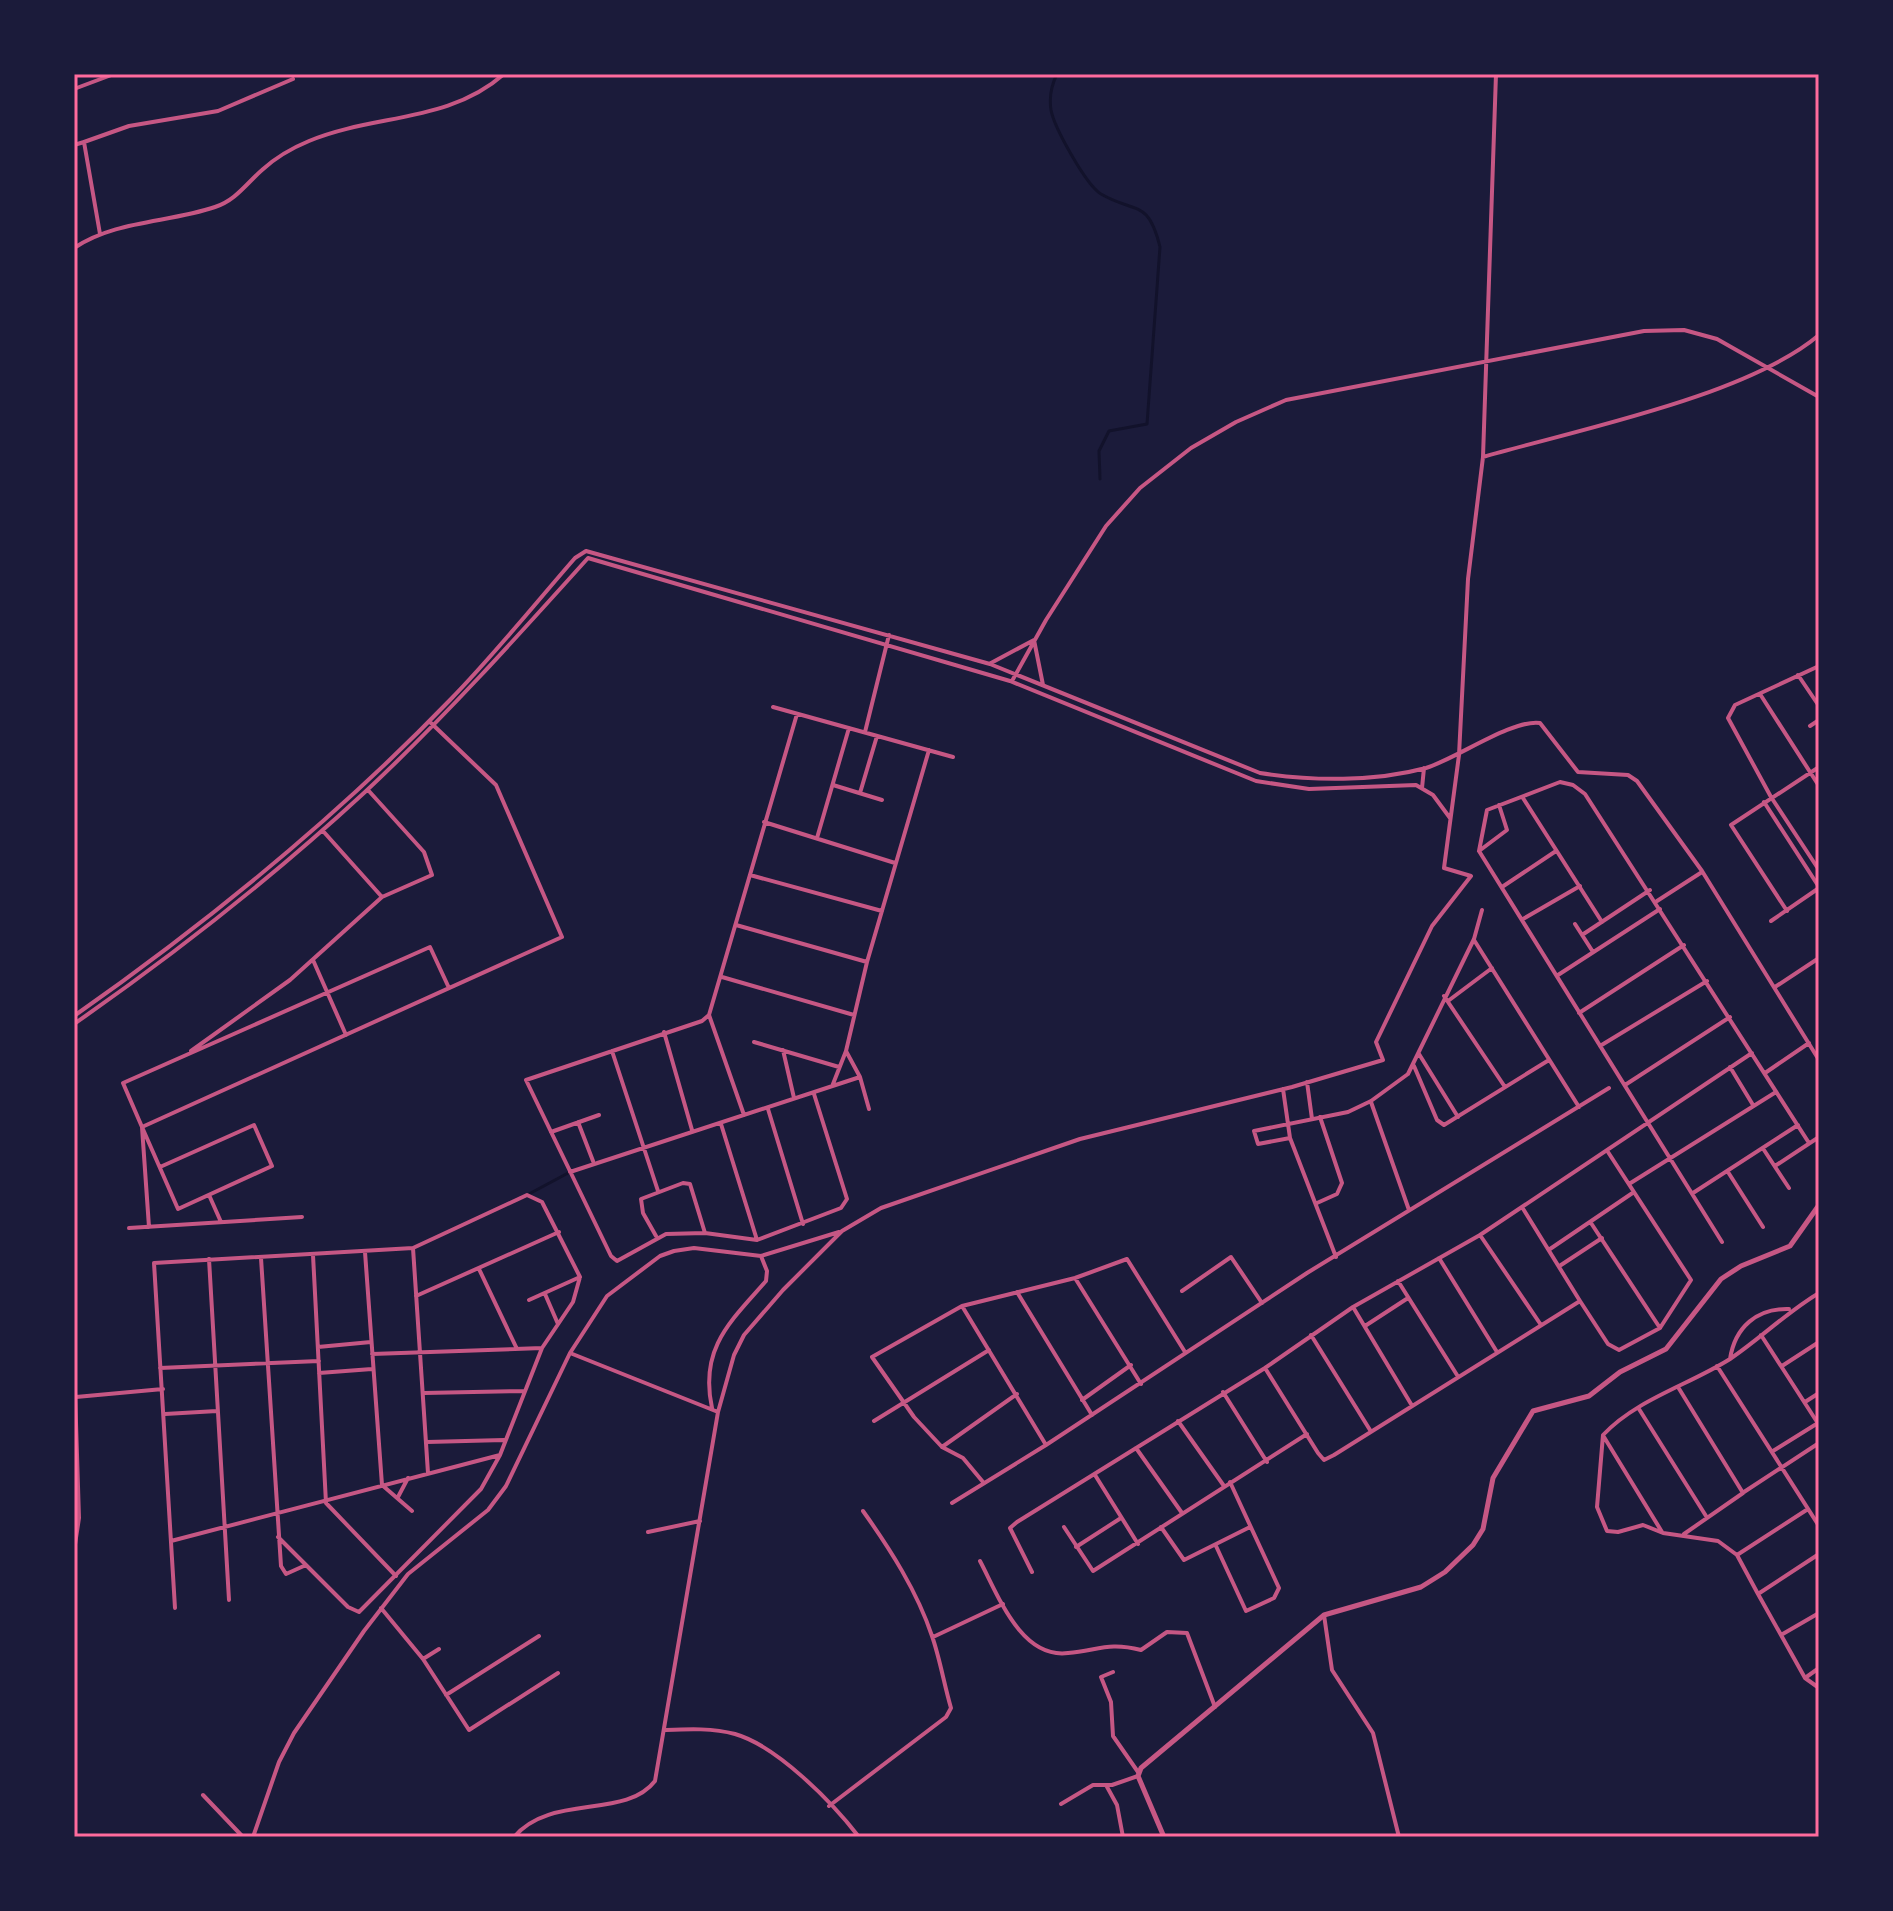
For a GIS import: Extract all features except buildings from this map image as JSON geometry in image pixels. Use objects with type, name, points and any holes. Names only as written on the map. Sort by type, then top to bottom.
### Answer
[{"type":"street","points":[[74,89],[114,74]]},
{"type":"street","points":[[74,248],[100,234],[216,207],[240,193],[272,161],[308,141],[329,133],[420,116],[485,88],[504,74]]},
{"type":"street","points":[[253,1837],[284,1752],[381,1608],[408,1574],[488,1510],[506,1486],[570,1353],[607,1296],[660,1256],[694,1248],[761,1256],[842,1231],[881,1208],[1080,1139],[1283,1089],[1383,1060],[1376,1042],[1432,926],[1471,876],[1444,868],[1459,755],[1468,579],[1483,457],[1496,74]]},
{"type":"street","points":[[74,145],[129,126],[218,111],[293,79]]},
{"type":"street","points":[[84,142],[100,234]]},
{"type":"street","points":[[1012,681],[1034,640],[1106,526],[1140,488],[1191,448],[1286,400],[1644,331],[1684,330],[1717,339],[1819,397]]},
{"type":"street","points":[[1483,457],[1687,399],[1786,359],[1819,335]]},
{"type":"street","points":[[586,551],[588,558]]},
{"type":"street","points":[[431,723],[575,558],[586,551],[990,664],[1260,773],[1305,779],[1353,778],[1424,768],[1534,722],[1549,733],[1578,772],[1628,775],[1651,799],[1702,871],[1819,1060]]},
{"type":"street","points":[[588,558],[1012,681],[1256,781],[1309,789],[1408,784],[1422,788],[1433,795],[1450,819]]},
{"type":"street","points":[[74,1024],[140,978],[321,828],[431,723],[588,558]]},
{"type":"street","points":[[865,732],[889,635]]},
{"type":"street","points":[[990,664],[1034,640]]},
{"type":"street","points":[[1034,640],[1043,685]]},
{"type":"street","points":[[1819,666],[1735,705],[1728,724],[1819,870]]},
{"type":"street","points":[[1798,675],[1819,706]]},
{"type":"street","points":[[1759,693],[1819,786]]},
{"type":"street","points":[[773,707],[953,757]]},
{"type":"street","points":[[797,714],[709,1015],[702,1021],[526,1080],[615,1260],[620,1261],[656,1237],[705,1233],[757,1240],[834,1212],[847,1199],[814,1094]]},
{"type":"street","points":[[1810,726],[1819,720]]},
{"type":"street","points":[[142,1127],[562,937],[496,785],[431,723]]},
{"type":"street","points":[[817,838],[849,728]]},
{"type":"street","points":[[860,793],[877,736]]},
{"type":"street","points":[[833,1084],[846,1051],[867,962],[929,750]]},
{"type":"street","points":[[1787,911],[1731,829],[1734,822],[1819,767]]},
{"type":"street","points":[[1422,788],[1424,768]]},
{"type":"street","points":[[1722,1242],[1479,851],[1486,812],[1560,782],[1579,789],[1650,890],[1809,1143]]},
{"type":"street","points":[[833,785],[882,800]]},
{"type":"street","points":[[184,1057],[313,959],[382,897],[432,875],[424,852],[366,787]]},
{"type":"street","points":[[1523,798],[1602,922]]},
{"type":"street","points":[[1764,802],[1819,888],[1771,921]]},
{"type":"street","points":[[1479,851],[1507,830],[1499,805]]},
{"type":"street","points":[[764,822],[896,863]]},
{"type":"street","points":[[321,828],[382,897]]},
{"type":"street","points":[[74,1016],[321,828]]},
{"type":"street","points":[[1502,887],[1556,851]]},
{"type":"street","points":[[1657,901],[1702,871]]},
{"type":"street","points":[[750,875],[882,911]]},
{"type":"street","points":[[1523,919],[1580,886]]},
{"type":"street","points":[[1582,935],[1650,890]]},
{"type":"street","points":[[1558,975],[1661,909]]},
{"type":"street","points":[[1290,1138],[1258,1144],[1254,1131],[1348,1112],[1371,1101],[1414,1066],[1474,939],[1482,910]]},
{"type":"street","points":[[1575,924],[1593,952]]},
{"type":"street","points":[[736,925],[867,962]]},
{"type":"street","points":[[1474,939],[1579,1107]]},
{"type":"street","points":[[1579,1013],[1684,945]]},
{"type":"street","points":[[160,1167],[254,1125],[272,1166],[178,1209],[123,1083],[430,947],[449,988]]},
{"type":"street","points":[[1775,987],[1819,958]]},
{"type":"street","points":[[313,959],[346,1035]]},
{"type":"street","points":[[1446,998],[1492,968]]},
{"type":"street","points":[[721,977],[854,1015]]},
{"type":"street","points":[[1600,1046],[1707,981]]},
{"type":"street","points":[[1446,998],[1505,1087]]},
{"type":"street","points":[[709,1015],[745,1115]]},
{"type":"street","points":[[1625,1085],[1730,1017]]},
{"type":"street","points":[[664,1032],[692,1130]]},
{"type":"street","points":[[754,1042],[839,1067]]},
{"type":"street","points":[[1765,1073],[1809,1043]]},
{"type":"street","points":[[783,1050],[794,1098]]},
{"type":"street","points":[[612,1051],[658,1191]]},
{"type":"street","points":[[846,1051],[860,1077],[869,1109]]},
{"type":"street","points":[[1032,1572],[1010,1528],[1017,1522],[1265,1368],[1353,1307],[1480,1235],[1752,1053]]},
{"type":"street","points":[[1419,1054],[1458,1117]]},
{"type":"street","points":[[1414,1066],[1439,1124],[1449,1124],[1549,1060]]},
{"type":"street","points":[[1730,1067],[1753,1105]]},
{"type":"street","points":[[570,1172],[860,1077]]},
{"type":"street","points":[[1307,1082],[1312,1119]]},
{"type":"street","points":[[952,1503],[1409,1210],[1609,1088]]},
{"type":"street","points":[[1283,1089],[1290,1138],[1336,1257]]},
{"type":"street","points":[[1629,1184],[1776,1092]]},
{"type":"street","points":[[1371,1101],[1409,1210]]},
{"type":"street","points":[[768,1109],[803,1224]]},
{"type":"street","points":[[551,1132],[599,1115]]},
{"type":"street","points":[[1317,1203],[1337,1194],[1342,1183],[1320,1117]]},
{"type":"street","points":[[578,1122],[593,1162]]},
{"type":"street","points":[[720,1123],[757,1240]]},
{"type":"street","points":[[1693,1193],[1764,1150],[1798,1125]]},
{"type":"street","points":[[142,1127],[149,1227]]},
{"type":"street","points":[[1775,1166],[1819,1137]]},
{"type":"street","points":[[1764,1150],[1789,1188]]},
{"type":"street","points":[[1522,1207],[1613,1349],[1619,1350],[1660,1328],[1691,1280],[1607,1151]]},
{"type":"street","points":[[1728,1172],[1763,1227]]},
{"type":"street","points":[[656,1237],[640,1204],[647,1195],[690,1184],[705,1233]]},
{"type":"street","points":[[1550,1249],[1634,1192]]},
{"type":"street","points":[[209,1195],[221,1222]]},
{"type":"street","points":[[175,1608],[154,1263],[413,1248],[527,1195],[542,1202],[580,1277],[573,1302],[542,1348],[494,1472],[481,1489],[365,1608],[356,1613],[278,1537]]},
{"type":"street","points":[[1061,1804],[1093,1785],[1106,1785],[1138,1774],[1324,1615],[1421,1587],[1445,1572],[1473,1545],[1483,1529],[1497,1469],[1533,1411],[1549,1404],[1589,1396],[1620,1372],[1666,1349],[1721,1279],[1741,1266],[1790,1246],[1819,1205]]},
{"type":"street","points":[[129,1228],[302,1217]]},
{"type":"street","points":[[1591,1223],[1660,1328]]},
{"type":"street","points":[[514,1837],[523,1826],[543,1814],[623,1799],[649,1789],[659,1770],[718,1412],[734,1355],[744,1335],[783,1290],[842,1231]]},
{"type":"street","points":[[415,1297],[559,1232]]},
{"type":"street","points":[[1480,1235],[1541,1325]]},
{"type":"street","points":[[1560,1266],[1602,1238]]},
{"type":"street","points":[[413,1248],[428,1473]]},
{"type":"street","points":[[365,1251],[382,1485],[412,1511]]},
{"type":"street","points":[[313,1255],[326,1503],[396,1576]]},
{"type":"street","points":[[712,1408],[708,1389],[713,1355],[724,1327],[766,1281],[767,1271],[761,1256]]},
{"type":"street","points":[[1182,1291],[1231,1257],[1262,1303]]},
{"type":"street","points":[[261,1258],[278,1537],[284,1574],[306,1565]]},
{"type":"street","points":[[1439,1258],[1497,1352]]},
{"type":"street","points":[[209,1259],[229,1600]]},
{"type":"street","points":[[983,1482],[963,1458],[942,1447],[904,1404],[872,1357],[962,1306],[1075,1278],[1127,1259],[1185,1352]]},
{"type":"street","points":[[479,1269],[517,1349]]},
{"type":"street","points":[[529,1300],[580,1277]]},
{"type":"street","points":[[1075,1278],[1141,1384]]},
{"type":"street","points":[[1398,1281],[1457,1375]]},
{"type":"street","points":[[1017,1292],[1092,1415]]},
{"type":"street","points":[[1819,1293],[1791,1309],[1730,1359],[1639,1408],[1603,1435],[1597,1507],[1603,1526],[1611,1533],[1643,1525],[1663,1533],[1718,1541],[1737,1555],[1805,1678],[1819,1688]]},
{"type":"street","points":[[545,1294],[558,1324]]},
{"type":"street","points":[[1365,1326],[1408,1298]]},
{"type":"street","points":[[1265,1368],[1324,1460],[1580,1301]]},
{"type":"street","points":[[962,1306],[1046,1445]]},
{"type":"street","points":[[1353,1307],[1411,1404]]},
{"type":"street","points":[[1730,1359],[1736,1334],[1752,1319],[1775,1309],[1791,1309]]},
{"type":"street","points":[[1311,1335],[1370,1430]]},
{"type":"street","points":[[1761,1335],[1818,1424],[1773,1451]]},
{"type":"street","points":[[318,1347],[371,1342]]},
{"type":"street","points":[[1782,1366],[1819,1342]]},
{"type":"street","points":[[372,1354],[542,1348]]},
{"type":"street","points":[[874,1421],[989,1350]]},
{"type":"street","points":[[570,1353],[718,1412]]},
{"type":"street","points":[[74,1359],[79,1518],[74,1551]]},
{"type":"street","points":[[160,1368],[319,1361]]},
{"type":"street","points":[[1082,1400],[1131,1365]]},
{"type":"street","points":[[1717,1366],[1819,1526]]},
{"type":"street","points":[[319,1373],[372,1369]]},
{"type":"street","points":[[1678,1387],[1743,1493]]},
{"type":"street","points":[[75,1397],[163,1389]]},
{"type":"street","points":[[424,1393],[524,1391]]},
{"type":"street","points":[[1223,1392],[1267,1462]]},
{"type":"street","points":[[1805,1402],[1819,1393]]},
{"type":"street","points":[[942,1447],[1017,1394]]},
{"type":"street","points":[[1639,1408],[1706,1516]]},
{"type":"street","points":[[165,1414],[217,1411]]},
{"type":"street","points":[[1178,1421],[1224,1486]]},
{"type":"street","points":[[1064,1527],[1093,1571],[1307,1434]]},
{"type":"street","points":[[1603,1435],[1663,1533]]},
{"type":"street","points":[[426,1442],[504,1440]]},
{"type":"street","points":[[1684,1534],[1706,1516],[1819,1443]]},
{"type":"street","points":[[1136,1448],[1182,1513]]},
{"type":"street","points":[[171,1541],[326,1503],[382,1485],[500,1455]]},
{"type":"street","points":[[1095,1474],[1138,1544]]},
{"type":"street","points":[[398,1497],[408,1478]]},
{"type":"street","points":[[1216,1546],[1246,1611],[1274,1598],[1279,1588],[1230,1482]]},
{"type":"street","points":[[1737,1555],[1808,1509]]},
{"type":"street","points":[[829,1806],[946,1717],[951,1708],[933,1637],[889,1548],[863,1511]]},
{"type":"street","points":[[1076,1547],[1121,1518]]},
{"type":"street","points":[[648,1532],[700,1521]]},
{"type":"street","points":[[1161,1527],[1184,1560],[1250,1527]]},
{"type":"street","points":[[1758,1594],[1819,1554]]},
{"type":"street","points":[[980,1561],[1003,1604],[1038,1649],[1054,1654],[1122,1644],[1141,1650],[1167,1632],[1183,1630],[1187,1633],[1215,1707]]},
{"type":"street","points":[[933,1637],[1003,1604]]},
{"type":"street","points":[[381,1608],[423,1659],[469,1730],[558,1673]]},
{"type":"street","points":[[1781,1635],[1819,1613]]},
{"type":"street","points":[[1324,1615],[1332,1670],[1373,1733],[1399,1837]]},
{"type":"street","points":[[446,1695],[539,1636]]},
{"type":"street","points":[[423,1659],[439,1649]]},
{"type":"street","points":[[1805,1678],[1819,1668]]},
{"type":"street","points":[[1113,1672],[1101,1677],[1100,1682],[1111,1702],[1113,1736],[1138,1774],[1164,1837]]},
{"type":"street","points":[[666,1730],[703,1729],[736,1734],[757,1744],[803,1778],[859,1837]]},
{"type":"street","points":[[1106,1785],[1117,1805],[1123,1837]]},
{"type":"street","points":[[203,1795],[243,1837]]},
{"type":"waterway","points":[[1057,74],[1051,92],[1051,110],[1072,155],[1101,194],[1145,214],[1160,247],[1147,424],[1109,431],[1099,451],[1100,479]]},
{"type":"waterway","points":[[527,1195],[570,1172]]}]
